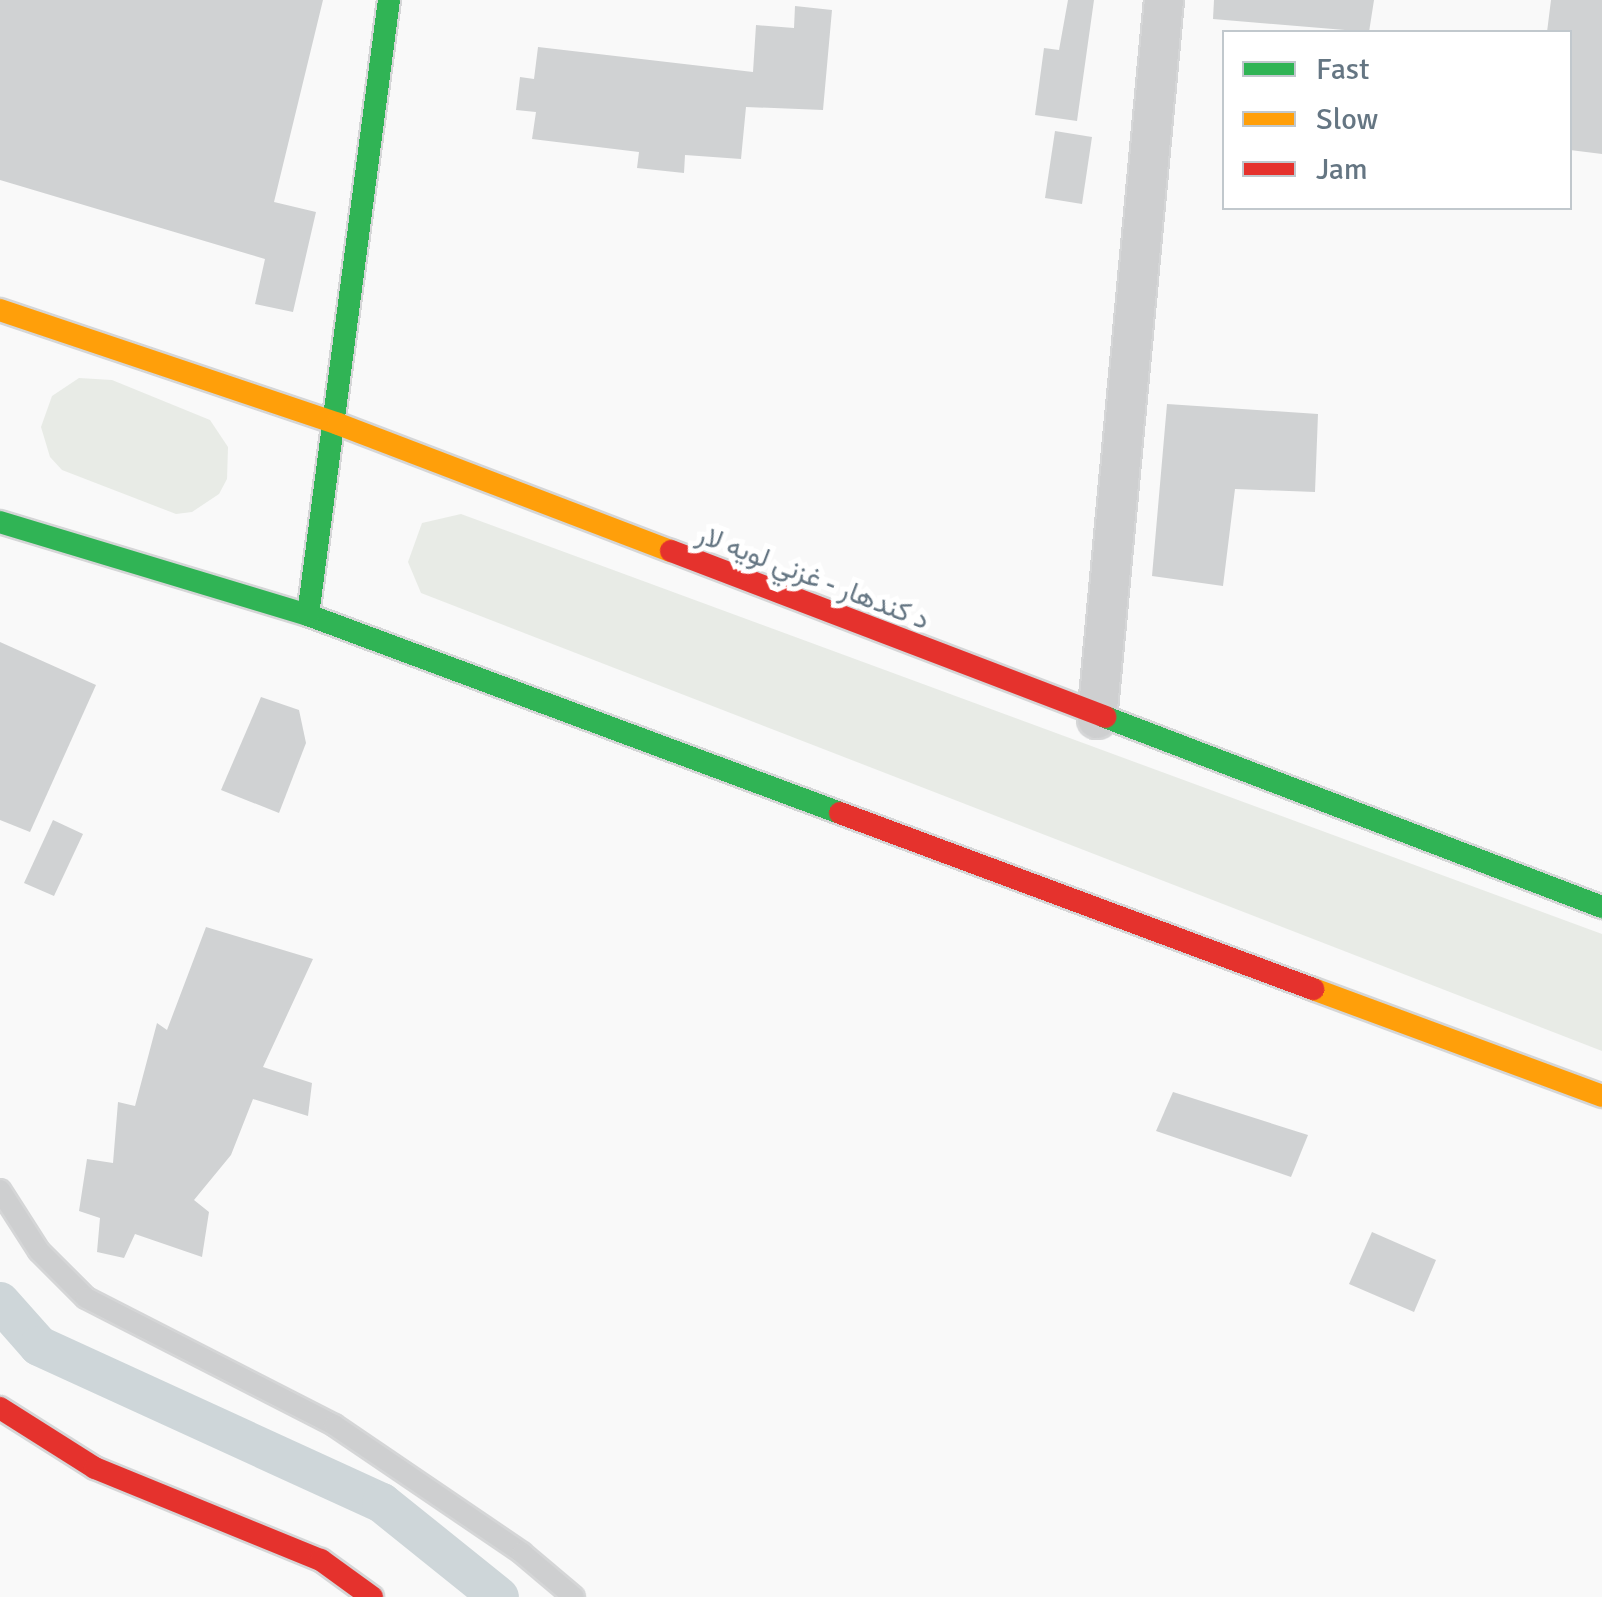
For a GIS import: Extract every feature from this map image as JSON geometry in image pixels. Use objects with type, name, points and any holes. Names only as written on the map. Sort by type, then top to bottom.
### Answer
[{"type":"main road","points":[[308,614],[338,424],[389,0]]},
{"type":"main road","name":"د کندهار - غزني لويه لار","points":[[0,310],[338,424],[1097,719],[1602,907]]},
{"type":"main road","points":[[0,334],[42,324]]},
{"type":"main road","points":[[0,522],[308,614],[1602,1096]]},
{"type":"main road","points":[[0,1408],[94,1468],[321,1560],[372,1597]]},
{"type":"street","points":[[1097,719],[1164,0]]},
{"type":"lane","points":[[0,1190],[39,1251],[86,1298],[334,1425],[522,1553],[574,1597]]},
{"type":"shaded area","points":[[79,378],[112,380],[210,420],[228,447],[227,479],[219,494],[192,512],[176,514],[62,470],[50,457],[41,427],[52,396]]},
{"type":"shaded area","points":[[461,514],[1602,934],[1602,1051],[421,593],[408,562],[422,523]]},
{"type":"building","points":[[0,0],[323,0],[274,202],[316,212],[293,312],[255,304],[265,259],[0,180]]},
{"type":"building","points":[[1068,0],[1094,0],[1077,121],[1035,115],[1044,48],[1059,50]]},
{"type":"building","points":[[1214,0],[1374,0],[1369,30],[1213,19]]},
{"type":"building","points":[[1551,0],[1602,0],[1602,154],[1572,150],[1572,30],[1547,30]]},
{"type":"building","points":[[795,6],[832,10],[823,110],[746,107],[741,159],[685,155],[684,173],[637,168],[639,152],[532,139],[536,112],[516,110],[520,77],[534,79],[538,47],[753,72],[756,25],[794,28]]},
{"type":"building","points":[[1055,131],[1092,137],[1082,204],[1045,198]]},
{"type":"building","points":[[1167,404],[1318,414],[1315,492],[1235,489],[1223,586],[1152,576]]},
{"type":"building","points":[[0,642],[96,685],[30,832],[0,820]]},
{"type":"building","points":[[261,697],[299,710],[306,743],[279,813],[221,790]]},
{"type":"building","points":[[53,820],[83,834],[54,896],[24,883]]},
{"type":"building","points":[[206,927],[313,959],[263,1067],[312,1083],[308,1116],[253,1099],[231,1155],[194,1200],[209,1212],[202,1257],[135,1234],[124,1258],[97,1252],[100,1218],[79,1211],[87,1159],[113,1163],[118,1102],[135,1106],[157,1023],[167,1030]]},
{"type":"building","points":[[1173,1092],[1308,1135],[1291,1177],[1156,1131]]},
{"type":"building","points":[[1372,1232],[1436,1260],[1414,1312],[1349,1284]]},
{"type":"waterway","points":[[0,1302],[39,1346],[382,1503],[499,1597]]},
{"type":"traffic: fast","points":[[308,615],[389,0]]},
{"type":"traffic: fast","points":[[0,522],[308,615],[840,813]]},
{"type":"traffic: fast","points":[[1105,717],[1602,907]]},
{"type":"traffic: slow","points":[[0,310],[338,424],[671,551]]},
{"type":"traffic: slow","points":[[1313,989],[1602,1096]]},
{"type":"traffic: jam","points":[[671,551],[1105,717]]},
{"type":"traffic: jam","points":[[840,813],[1313,989]]},
{"type":"traffic: jam","points":[[0,1408],[95,1468],[321,1560],[372,1597]]}]
